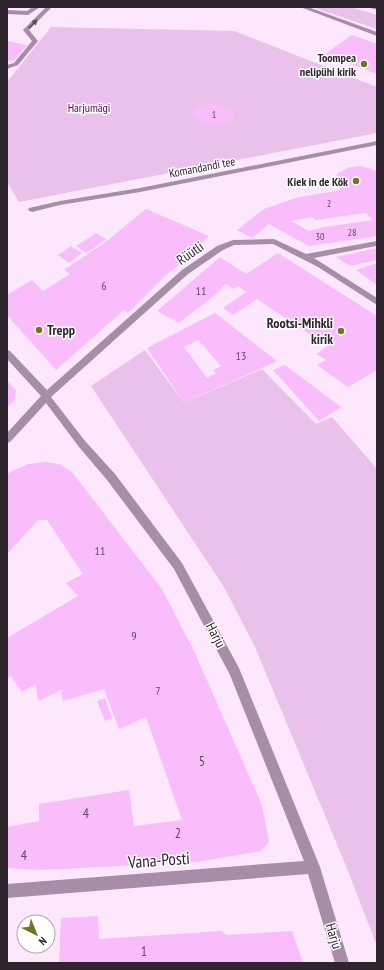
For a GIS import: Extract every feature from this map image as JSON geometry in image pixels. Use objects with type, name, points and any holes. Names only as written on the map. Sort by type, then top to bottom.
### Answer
[{"type":"street","points":[[7,12],[28,13],[37,7]]},
{"type":"street","points":[[7,67],[16,64],[35,41],[26,30],[49,7]]},
{"type":"street","points":[[303,7],[377,34]]},
{"type":"street","points":[[373,7],[377,8]]},
{"type":"street","name":"Komandandi tee","points":[[32,210],[60,203],[140,190],[377,143]]},
{"type":"street","name":"Rüütli","points":[[7,439],[46,396],[185,272],[220,248],[233,243],[274,241],[321,265],[377,302]]},
{"type":"street","points":[[305,257],[376,243]]},
{"type":"street","name":"Harju","points":[[7,353],[36,383],[82,444],[137,511],[178,566],[235,672],[313,867],[342,963]]},
{"type":"street","name":"Vana-Posti","points":[[7,891],[313,867]]},
{"type":"green space","points":[[312,7],[351,7],[377,15],[377,29]]},
{"type":"green space","name":"Harjumägi","points":[[51,27],[234,31],[377,87],[377,133],[19,202],[7,182],[7,82]]},
{"type":"green space","points":[[145,350],[184,403],[262,369],[316,424],[332,417],[377,469],[377,946],[346,866],[255,647],[224,587],[91,386]]},
{"type":"building","name":"Toompea nelipühi kirik","points":[[352,35],[377,44],[377,74],[325,54]]},
{"type":"building","points":[[7,41],[27,45],[13,61],[7,60]]},
{"type":"building","points":[[211,103],[227,107],[233,111],[235,115],[233,120],[226,124],[210,125],[204,124],[194,117],[192,112],[196,108]]},
{"type":"building","points":[[361,166],[377,171],[377,236],[309,246],[269,224],[252,238],[237,230],[264,209],[299,197],[341,190],[336,182],[336,177],[338,173],[350,167]],"holes":[[[366,213],[373,220],[325,227],[309,231],[291,221],[313,217],[315,220]]]},
{"type":"building","points":[[146,209],[209,236],[172,271],[170,271],[128,313],[124,310],[56,370],[7,315],[7,295],[32,280],[43,291],[70,274],[64,270],[107,241]]},
{"type":"building","points":[[96,233],[106,239],[86,253],[76,246]]},
{"type":"building","points":[[71,246],[82,253],[69,263],[58,255]]},
{"type":"building","points":[[377,248],[377,260],[350,266],[336,257]]},
{"type":"building","name":"Rootsi-Mihkli kirik","points":[[278,253],[377,316],[377,370],[348,387],[317,365],[326,360],[317,354],[327,346],[257,299],[233,315],[223,308],[246,292],[238,286],[234,289],[226,284],[220,291],[179,323],[157,311],[220,257],[246,274]]},
{"type":"building","points":[[377,263],[377,285],[356,270]]},
{"type":"building","points":[[215,313],[277,361],[184,403],[147,348]],"holes":[[[198,340],[221,366],[213,370],[216,373],[207,378],[184,347]]]},
{"type":"building","points":[[285,365],[341,407],[319,421],[273,370]]},
{"type":"building","points":[[7,381],[16,390],[15,400],[7,407]]},
{"type":"building","points":[[46,462],[59,464],[72,472],[162,589],[194,651],[262,805],[269,842],[261,851],[197,862],[41,870],[7,868],[7,827],[39,821],[39,804],[129,790],[134,826],[182,820],[146,717],[119,729],[104,689],[63,701],[61,690],[38,701],[36,684],[22,692],[11,676],[7,678],[7,638],[78,596],[66,583],[83,574],[47,520],[38,520],[7,554],[7,475],[10,472],[28,464]]},
{"type":"building","points":[[105,698],[112,718],[105,721],[97,701]]},
{"type":"building","points":[[98,916],[99,939],[222,931],[226,935],[292,931],[303,963],[59,963],[61,918]]},
{"type":"place","name":"Toompea nelipühi kirik","points":[[364,64]]},
{"type":"place","name":"Kiek in de Kök","points":[[356,181]]},
{"type":"place","name":"Trepp","points":[[39,330]]},
{"type":"place","name":"Rootsi-Mihkli kirik","points":[[341,331]]}]
